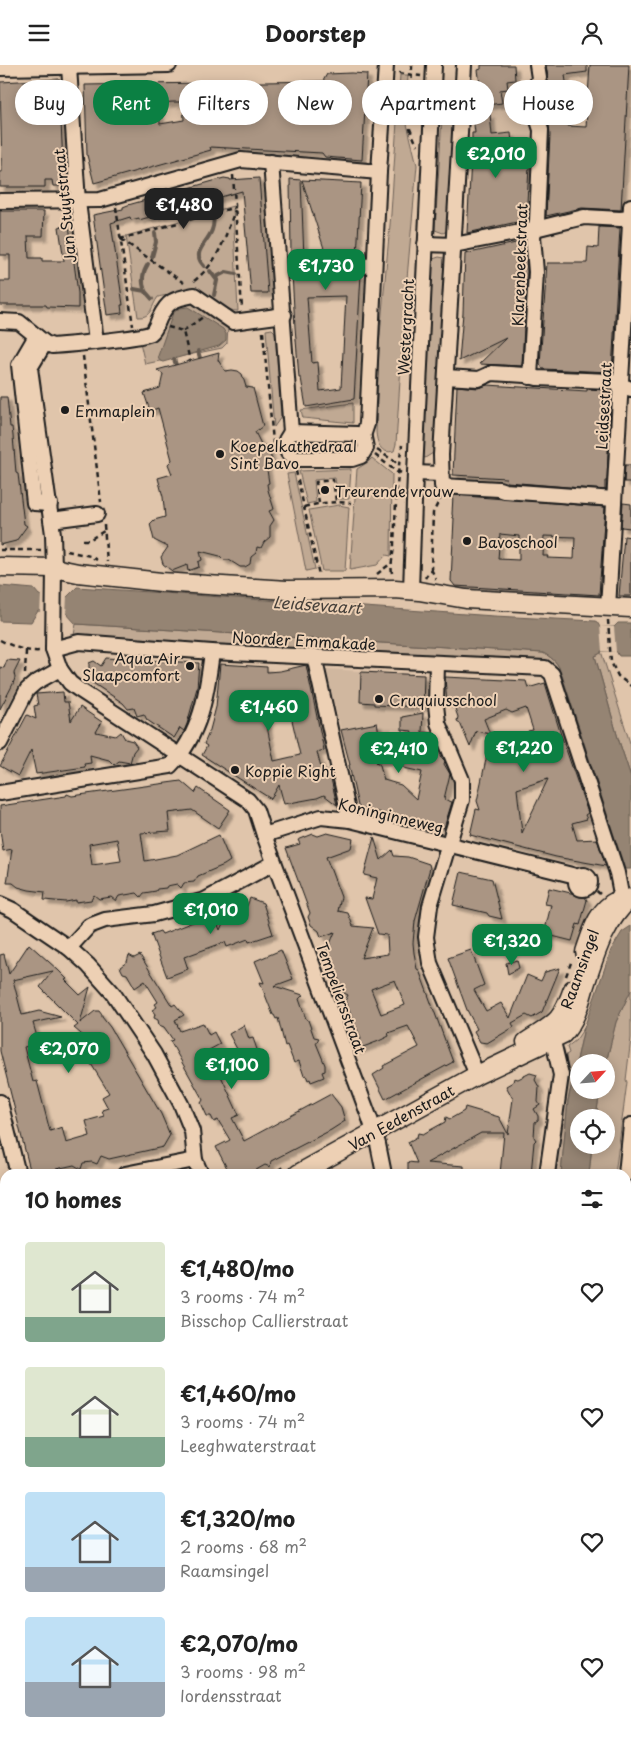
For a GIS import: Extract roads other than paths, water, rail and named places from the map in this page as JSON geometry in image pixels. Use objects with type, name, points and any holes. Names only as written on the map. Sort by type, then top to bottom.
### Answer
[{"type":"main road","points":[[0,567],[54,568],[78,573],[161,582],[287,590],[322,588],[415,591],[466,599],[631,609]]},
{"type":"main road","name":"Raamsingel","points":[[551,1033],[563,1034],[576,1016],[595,953],[605,931],[621,906],[631,897],[622,899]]},
{"type":"main road","name":"Van Eedenstraat","points":[[307,1169],[551,1033]]},
{"type":"street","points":[[0,68],[169,65]]},
{"type":"street","points":[[271,162],[284,315],[291,432],[286,439],[288,453],[295,459],[352,459],[362,456],[368,444],[367,424],[378,172],[386,65]]},
{"type":"street","name":"Westergracht","points":[[415,591],[415,473],[434,65]]},
{"type":"street","points":[[444,485],[446,377],[464,65]]},
{"type":"street","name":"Klarenbeekstraat","points":[[530,377],[536,272],[533,236],[541,130],[535,111],[533,95],[539,78],[537,65]]},
{"type":"street","name":"Jan Stuytstraat","points":[[69,67],[78,202],[96,341]]},
{"type":"street","points":[[0,201],[100,201],[241,160],[378,172]]},
{"type":"street","name":"Leidsestraat","points":[[608,608],[614,499],[626,387],[631,207]]},
{"type":"street","points":[[425,244],[454,245],[584,217],[631,218]]},
{"type":"street","points":[[344,265],[374,266]]},
{"type":"street","points":[[0,321],[19,322],[40,340],[52,346],[135,337],[152,332],[168,304],[175,299],[194,295],[233,322],[284,315]]},
{"type":"street","points":[[40,340],[30,367],[37,381],[48,465],[54,568],[53,649],[60,669],[70,683],[78,689],[248,800],[256,810],[264,835]]},
{"type":"street","points":[[40,340],[19,365],[34,503],[51,496]]},
{"type":"street","points":[[446,377],[479,379],[492,373],[610,381],[626,387]]},
{"type":"street","points":[[291,432],[352,433],[368,444]]},
{"type":"street","points":[[415,473],[444,485],[614,499]]},
{"type":"street","points":[[52,520],[100,513]]},
{"type":"street","name":"Noorder Emmakade","points":[[53,649],[79,643],[212,652],[545,668],[552,674],[617,873],[622,899]]},
{"type":"street","points":[[0,793],[170,766],[180,756],[199,721],[207,690],[212,652]]},
{"type":"street","points":[[314,656],[350,820]]},
{"type":"street","points":[[437,663],[436,705],[438,723],[462,780],[462,800],[430,906],[426,937],[430,963],[477,1075]]},
{"type":"street","points":[[0,743],[27,690],[35,683],[60,669]]},
{"type":"street","name":"Koninginneweg","points":[[264,835],[321,817],[350,820],[572,875],[577,878],[583,874],[588,875],[591,880],[590,885]]},
{"type":"street","name":"Tempeliersstraat","points":[[264,835],[374,1132],[383,1169]]},
{"type":"street","points":[[69,948],[89,926],[106,920],[154,914],[205,900],[274,863]]},
{"type":"street","points":[[0,904],[13,910],[69,948],[88,965],[113,993],[154,1054],[181,1104],[192,1131],[195,1160],[199,1169]]},
{"type":"street","points":[[548,1169],[561,1075],[551,1033]]},
{"type":"street","points":[[0,1102],[17,1169]]},
{"type":"street","points":[[627,1169],[631,1125]]},
{"type":"street","points":[[150,1169],[195,1160]]},
{"type":"water","points":[[188,307],[223,329],[226,334],[226,340],[219,346],[163,362],[160,361],[158,356],[173,313],[180,308]]},
{"type":"water","name":"Leidsevaart","points":[[0,586],[34,589],[39,595],[67,597],[77,587],[494,616],[595,621],[600,627],[614,627],[618,623],[631,623],[631,656],[619,656],[616,651],[601,651],[601,653],[595,656],[631,777],[631,869],[625,869],[560,669],[553,660],[543,653],[76,624],[66,613],[38,611],[31,622],[0,621]]},
{"type":"water","points":[[631,926],[631,990],[616,1022],[608,1054],[578,1054],[584,1028],[611,950],[622,932]]},
{"type":"water","points":[[570,1092],[570,1099],[599,1099],[597,1109],[570,1109],[570,1154],[591,1154],[590,1169],[561,1169]]},
{"type":"waterway","points":[[204,266],[199,254],[211,232],[213,217]]},
{"type":"waterway","points":[[152,257],[156,242],[155,233]]},
{"type":"waterway","points":[[145,291],[143,277],[148,264]]},
{"type":"waterway","points":[[210,271],[216,279]]},
{"type":"waterway","points":[[214,295],[218,276],[226,272],[236,274]]},
{"type":"waterway","points":[[134,289],[145,291],[152,299]]},
{"type":"waterway","points":[[198,351],[200,358]]},
{"type":"waterway","points":[[174,359],[176,365]]},
{"type":"place","name":"Emmaplein","points":[[65,410]]},
{"type":"place","name":"Koepelkathedraal Sint Bavo","points":[[220,454]]},
{"type":"place","name":"Treurende vrouw","points":[[325,490]]},
{"type":"place","name":"Bavoschool","points":[[467,541]]},
{"type":"place","name":"Aqua Air Slaapcomfort","points":[[190,666]]},
{"type":"place","name":"Cruquiusschool","points":[[379,699]]},
{"type":"place","name":"Koppie Right","points":[[235,770]]}]
